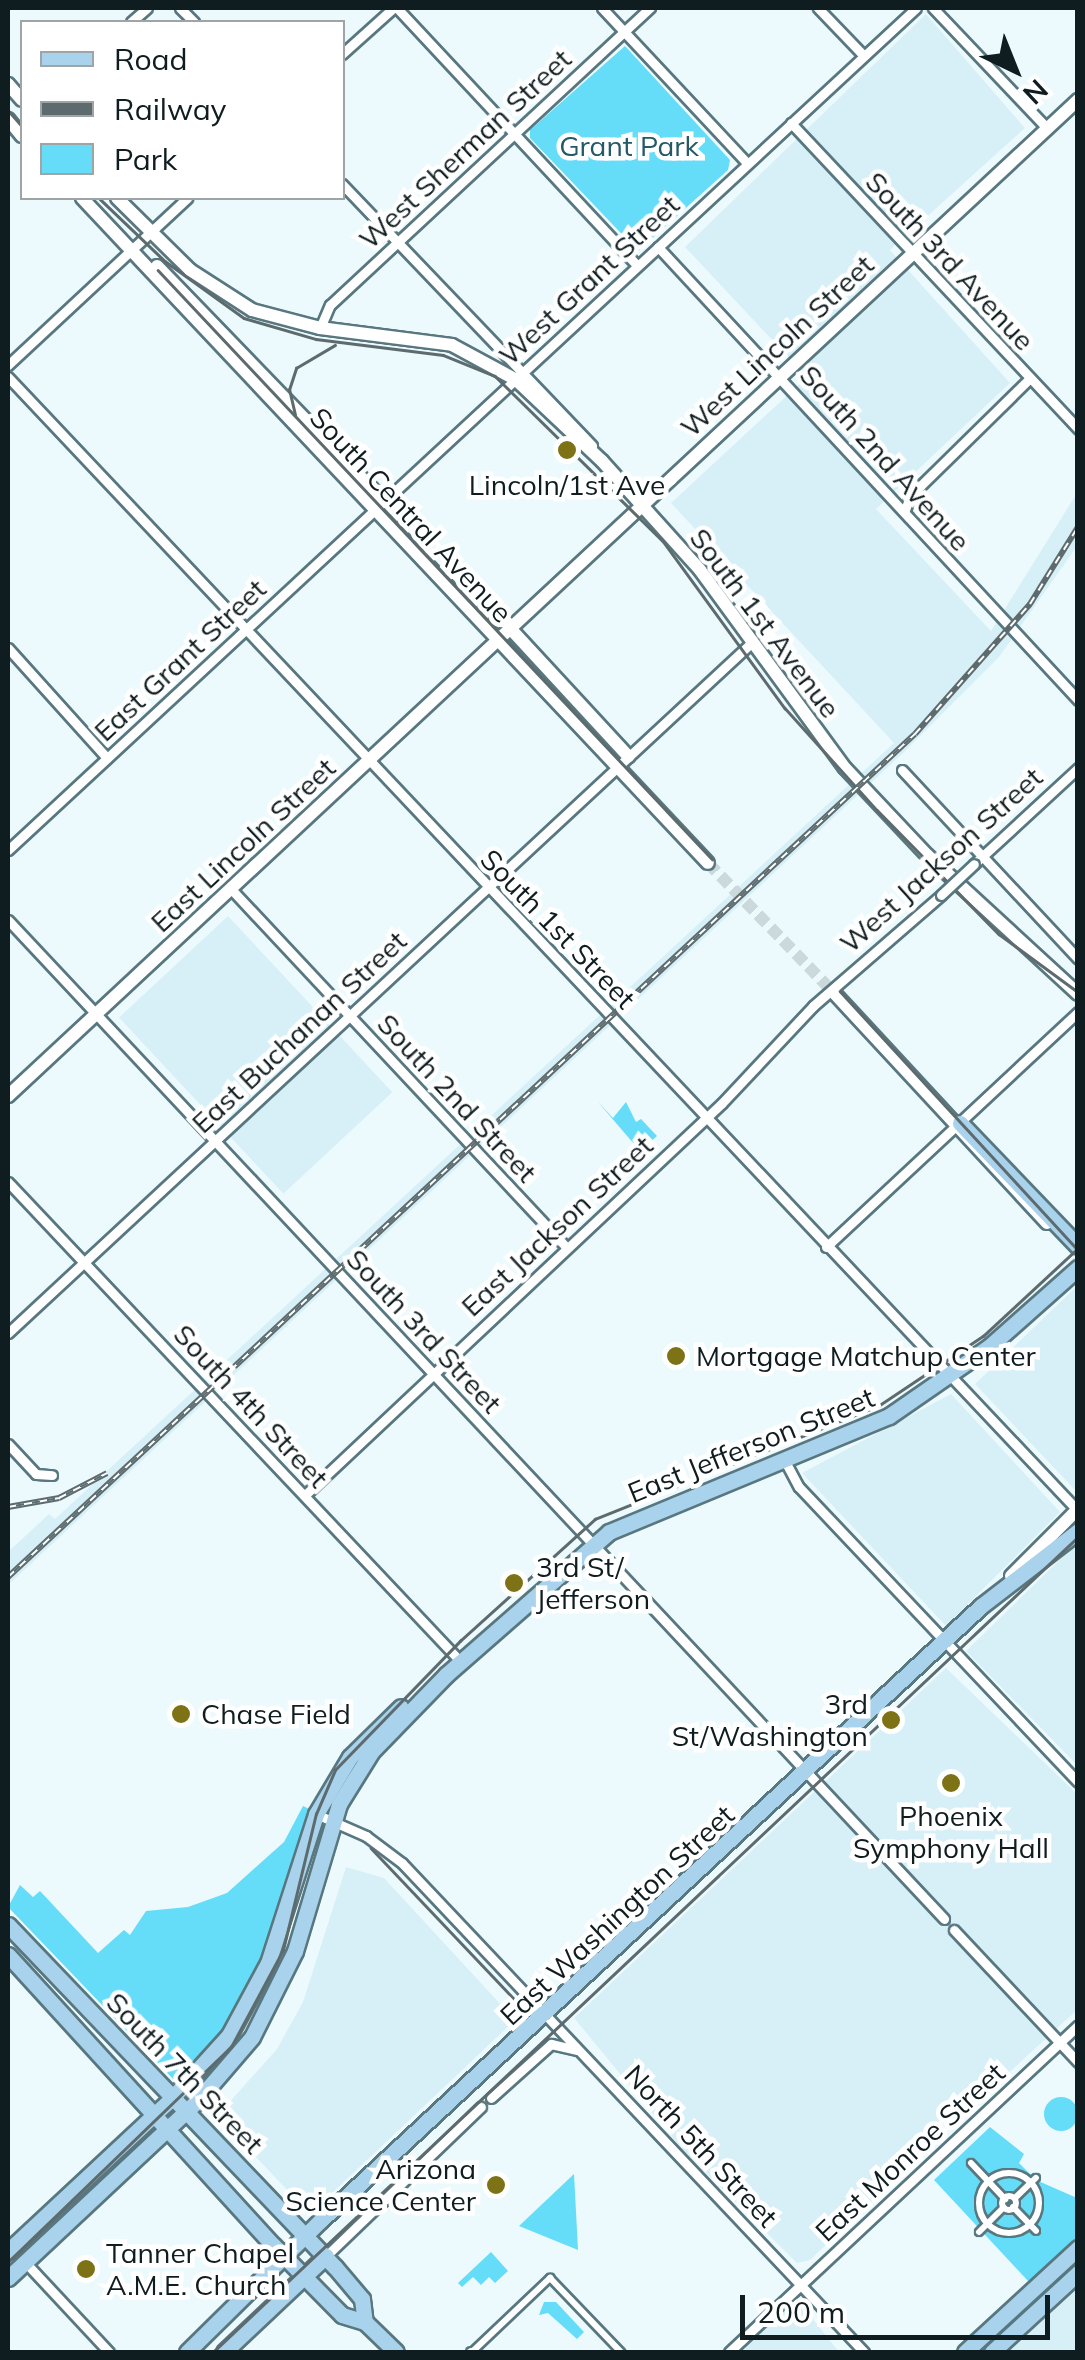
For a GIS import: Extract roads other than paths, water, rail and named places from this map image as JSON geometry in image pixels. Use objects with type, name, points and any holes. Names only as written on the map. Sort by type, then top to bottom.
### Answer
[{"type":"main road","name":"West Lincoln Street","points":[[509,627],[1078,100]]},
{"type":"main road","name":"South Central Avenue","points":[[84,200],[380,505],[494,641],[622,762],[708,863]]},
{"type":"main road","points":[[118,200],[147,234],[252,310],[320,328],[452,345],[520,374]]},
{"type":"main road","name":"South 1st Avenue","points":[[520,374],[718,594],[750,644],[845,768],[927,856],[1078,994]]},
{"type":"main road","points":[[509,627],[622,762]]},
{"type":"main road","name":"East Lincoln Street","points":[[8,1096],[509,627]]},
{"type":"main road","points":[[835,990],[1078,1255]]},
{"type":"main road","points":[[1019,1191],[1078,1246]]},
{"type":"main road","name":"East Jefferson Street","points":[[8,2251],[152,2117],[228,2035],[256,1992],[324,1818],[372,1732],[447,1674],[594,1542],[629,1522],[845,1440],[950,1376],[1078,1268]]},
{"type":"main road","name":"East Washington Street","points":[[187,2352],[306,2236],[945,1644],[1077,1510]]},
{"type":"main road","points":[[982,1606],[1078,1531]]},
{"type":"main road","name":"East Jefferson Street","points":[[8,2278],[226,2072],[276,1997],[310,1905],[324,1818]]},
{"type":"main road","name":"South 7th Street","points":[[8,1926],[326,2256],[362,2299],[365,2322],[342,2315],[305,2277],[164,2131],[8,1955]]},
{"type":"main road","points":[[964,2352],[1078,2248]]},
{"type":"main road","points":[[224,2352],[326,2256]]},
{"type":"main road","points":[[992,2352],[1078,2273]]},
{"type":"main road","points":[[365,2322],[396,2352]]},
{"type":"street","points":[[345,51],[395,8],[637,266]]},
{"type":"street","points":[[602,8],[748,164]]},
{"type":"street","name":"West Sherman Street","points":[[320,328],[330,304],[650,8]]},
{"type":"street","points":[[818,8],[863,55]]},
{"type":"street","name":"West Grant Street","points":[[380,505],[916,8]]},
{"type":"street","points":[[932,8],[1047,128]]},
{"type":"street","name":"South 3rd Avenue","points":[[791,123],[1078,429]]},
{"type":"street","points":[[345,187],[520,374]]},
{"type":"street","points":[[8,365],[185,200]]},
{"type":"street","name":"South 2nd Avenue","points":[[658,247],[1078,700]]},
{"type":"street","name":"South 1st Street","points":[[8,378],[1077,1510]]},
{"type":"street","points":[[904,512],[910,496],[1029,379]]},
{"type":"street","name":"East Grant Street","points":[[8,850],[380,505]]},
{"type":"street","name":"East Buchanan Street","points":[[8,1333],[750,644]]},
{"type":"street","points":[[8,648],[108,758]]},
{"type":"street","name":"West Jackson Street","points":[[835,990],[1078,768]]},
{"type":"street","points":[[902,770],[1078,960]]},
{"type":"street","name":"South 2nd Street","points":[[232,890],[567,1248]]},
{"type":"street","name":"South 3rd Street","points":[[8,920],[944,1919]]},
{"type":"street","name":"East Jackson Street","points":[[304,1495],[705,1118],[835,990]]},
{"type":"street","points":[[826,1247],[1078,1012]]},
{"type":"street","name":"South 4th Street","points":[[8,1182],[461,1662]]},
{"type":"street","points":[[8,1444],[36,1474],[52,1475]]},
{"type":"street","points":[[786,1463],[798,1487],[1076,1777]]},
{"type":"street","name":"North 5th Street","points":[[324,1818],[394,1856],[864,2352]]},
{"type":"street","points":[[954,1930],[1078,2062]]},
{"type":"street","name":"East Monroe Street","points":[[729,2352],[1078,2025]]},
{"type":"street","name":"East Washington Street","points":[[491,2098],[551,2044],[580,2051]]},
{"type":"street","points":[[326,2256],[481,2107]]},
{"type":"street","points":[[971,2163],[1033,2228]]},
{"type":"street","points":[[1033,2228],[1007,2234],[987,2224],[979,2202],[988,2181],[1010,2173],[1034,2180]]},
{"type":"street","points":[[978,2232],[1034,2180]]},
{"type":"street","points":[[1033,2228],[1039,2207],[1034,2180]]},
{"type":"street","points":[[24,2262],[110,2352]]},
{"type":"street","points":[[472,2352],[550,2278],[622,2352]]},
{"type":"tunnel","points":[[708,863],[835,994]]},
{"type":"tram line","points":[[8,110],[20,124]]},
{"type":"tram line","points":[[101,200],[165,261],[244,318],[316,339],[443,355],[495,376],[663,541],[785,708],[877,810],[999,934],[1078,992]]},
{"type":"tram line","points":[[158,270],[712,859]]},
{"type":"tram line","points":[[295,415],[289,390],[296,368],[335,345]]},
{"type":"tram line","points":[[840,991],[1078,1250]]},
{"type":"tram line","points":[[8,2262],[231,2047],[283,1950],[316,1814],[335,1770],[460,1641],[595,1519],[878,1406],[983,1336],[1078,1248]]},
{"type":"tram line","points":[[213,2352],[1078,1537]]},
{"type":"tram line","points":[[371,1848],[524,2009]]},
{"type":"railway","points":[[8,1577],[915,734],[1030,604],[1078,527]]},
{"type":"railway","points":[[8,1507],[59,1498],[107,1473]]},
{"type":"place","name":"Lincoln/1st Ave","points":[[567,450]]},
{"type":"place","name":"Mortgage Matchup Center","points":[[676,1356]]},
{"type":"place","name":"3rd St/ Jefferson","points":[[514,1583]]},
{"type":"place","name":"Chase Field","points":[[181,1714]]},
{"type":"place","name":"3rd St/Washington","points":[[891,1720]]},
{"type":"place","name":"Phoenix Symphony Hall","points":[[951,1783]]},
{"type":"place","name":"Arizona Science Center","points":[[496,2185]]},
{"type":"place","name":"Tanner Chapel A.M.E. Church","points":[[86,2269]]},
{"type":"park label","name":"Grant Park","points":[[629,146]]}]
